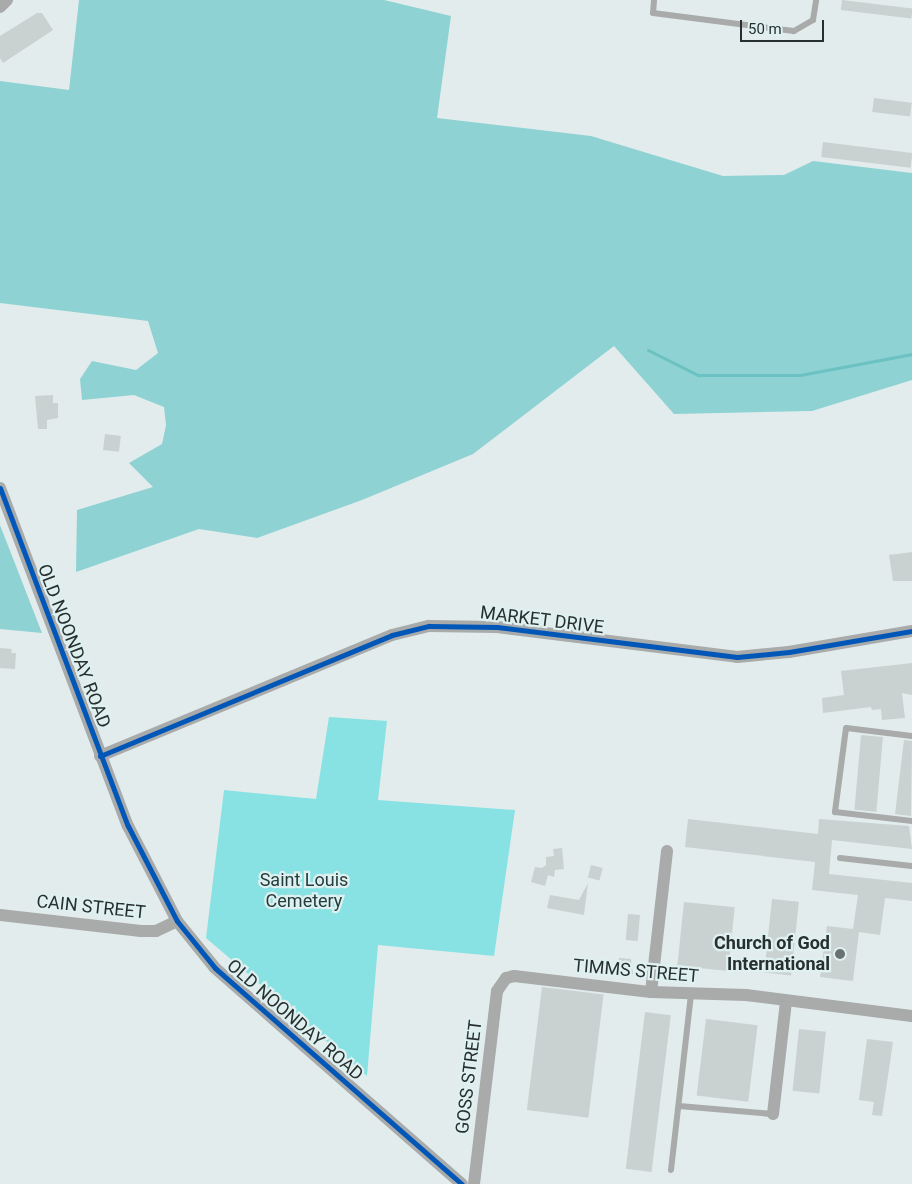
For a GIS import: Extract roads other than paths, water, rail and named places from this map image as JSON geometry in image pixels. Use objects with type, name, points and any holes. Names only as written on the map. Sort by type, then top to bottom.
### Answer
[{"type":"street","points":[[0,6],[7,0]]},
{"type":"street","name":"OLD NOONDAY ROAD","points":[[0,488],[100,756],[143,860],[177,921],[215,968],[462,1184]]},
{"type":"street","name":"MARKET DRIVE","points":[[100,756],[392,636],[429,626],[496,627],[737,657],[789,652],[912,631]]},
{"type":"street","points":[[651,992],[668,851]]},
{"type":"street","name":"CAIN STREET","points":[[0,915],[141,931],[156,931],[177,921]]},
{"type":"street","name":"TIMMS STREET","points":[[506,978],[514,976],[651,992],[746,995],[912,1016]]},
{"type":"street","name":"GOSS STREET","points":[[474,1184],[496,991],[506,978]]},
{"type":"street","points":[[773,1114],[786,1001]]},
{"type":"lane","points":[[654,0],[653,14],[794,31],[813,20],[816,0]]},
{"type":"lane","points":[[912,736],[846,728],[835,812],[912,822]]},
{"type":"lane","points":[[840,858],[912,866]]},
{"type":"lane","points":[[671,1170],[691,994]]},
{"type":"lane","points":[[678,1106],[773,1114]]},
{"type":"waterway","points":[[648,350],[698,375],[800,375],[912,354]]},
{"type":"place","name":"Church of God International","points":[[840,954]]},
{"type":"park label","name":"Saint Louis Cemetery","points":[[304,891]]}]
